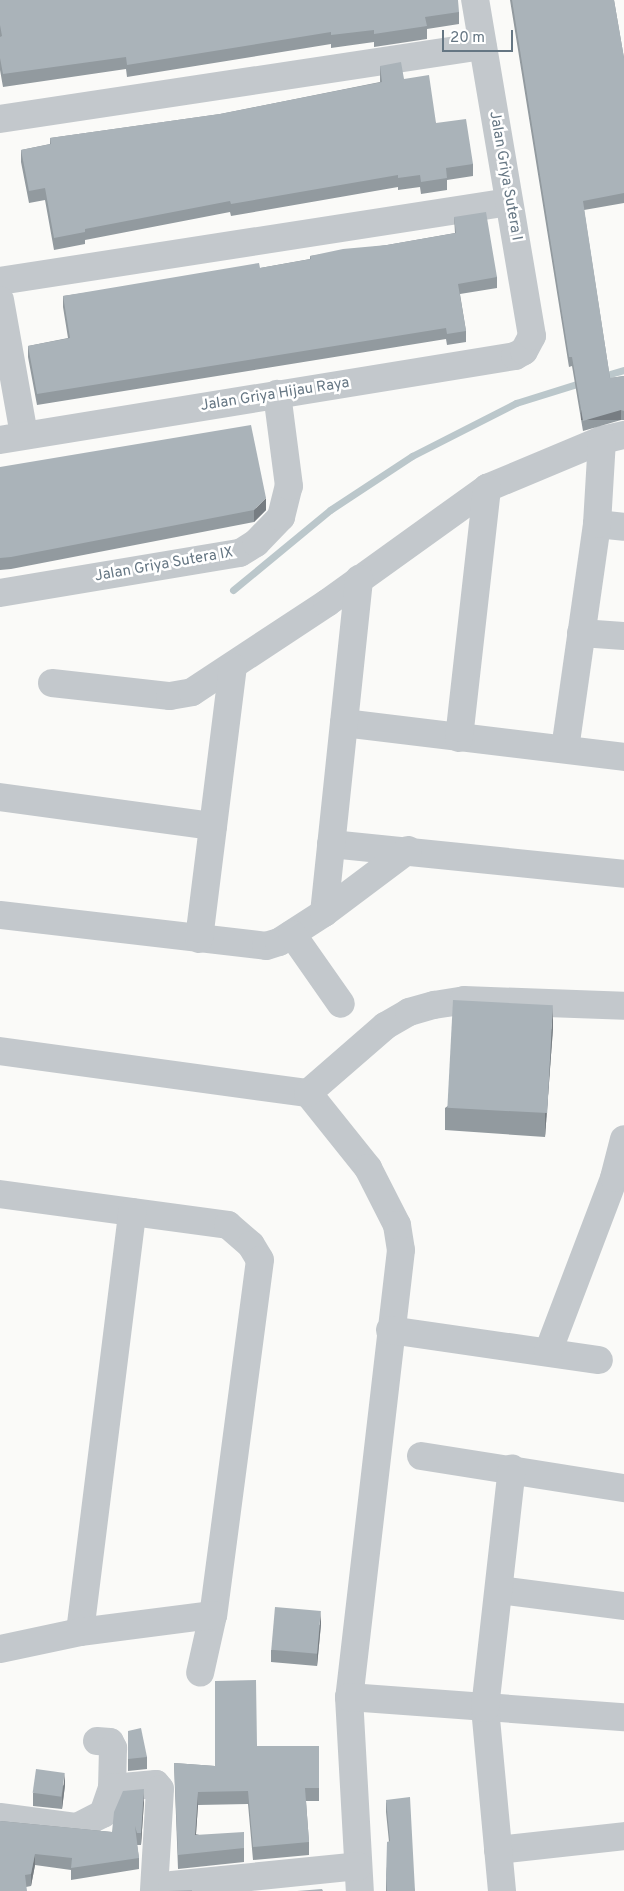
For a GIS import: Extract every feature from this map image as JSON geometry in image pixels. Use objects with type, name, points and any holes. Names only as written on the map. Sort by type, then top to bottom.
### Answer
[{"type":"street","name":"Jalan Griya Sutera I","points":[[475,0],[532,336],[524,351]]},
{"type":"street","points":[[0,118],[483,46]]},
{"type":"street","points":[[0,281],[509,202]]},
{"type":"street","points":[[0,300],[12,437]]},
{"type":"street","name":"Jalan Griya Hijau Raya","points":[[12,437],[515,356],[524,351]]},
{"type":"street","name":"Jalan Griya Sutera IX","points":[[0,593],[240,553],[256,543],[280,517],[289,486],[278,394]]},
{"type":"street","points":[[52,684],[180,696],[233,667],[487,488],[613,437]]},
{"type":"street","points":[[565,748],[580,633],[613,437]]},
{"type":"street","points":[[458,738],[487,488]]},
{"type":"street","points":[[597,524],[624,527]]},
{"type":"street","points":[[324,913],[359,579]]},
{"type":"street","points":[[580,633],[624,636]]},
{"type":"street","points":[[199,939],[233,667]]},
{"type":"street","points":[[344,723],[458,738],[565,748],[624,757]]},
{"type":"street","points":[[0,797],[213,826]]},
{"type":"street","points":[[331,844],[408,850],[624,874]]},
{"type":"street","points":[[0,915],[252,947],[279,942],[292,934],[324,913],[408,850]]},
{"type":"street","points":[[292,934],[340,1004]]},
{"type":"street","points":[[308,1093],[386,1026],[409,1012],[434,1005],[464,1000],[624,1006]]},
{"type":"street","points":[[1,1057],[308,1093],[368,1168],[397,1225],[401,1250],[390,1330],[349,1697],[359,1879],[163,1888],[160,1789],[156,1784],[112,1788]]},
{"type":"street","points":[[548,1352],[614,1178],[624,1139]]},
{"type":"street","points":[[0,1194],[228,1225],[251,1245],[260,1260],[213,1615],[200,1673]]},
{"type":"street","points":[[80,1632],[132,1212]]},
{"type":"street","points":[[390,1330],[598,1360]]},
{"type":"street","points":[[421,1456],[624,1488]]},
{"type":"street","points":[[502,1891],[485,1708],[500,1590],[512,1470]]},
{"type":"street","points":[[500,1590],[623,1606]]},
{"type":"street","points":[[0,1649],[80,1632],[213,1615]]},
{"type":"street","points":[[349,1697],[624,1717]]},
{"type":"street","points":[[0,1817],[77,1827],[103,1814],[112,1788],[113,1748],[110,1742],[97,1741]]},
{"type":"street","points":[[498,1850],[624,1836]]},
{"type":"building","points":[[0,0],[458,0],[459,12],[425,17],[427,26],[374,34],[374,30],[331,35],[331,32],[127,65],[126,57],[3,74],[0,58],[0,37],[2,36]]},
{"type":"building","points":[[512,0],[614,0],[624,58],[624,193],[583,201],[610,378],[624,376],[624,411],[621,410],[583,421],[572,357],[569,357]]},
{"type":"building","points":[[401,62],[404,79],[429,75],[436,123],[466,119],[473,164],[446,168],[447,178],[421,182],[420,175],[398,178],[398,175],[231,204],[230,201],[85,229],[85,232],[54,238],[45,188],[29,191],[21,150],[51,144],[50,138],[220,114],[382,82],[380,66]]},
{"type":"building","points":[[486,212],[497,277],[458,284],[466,331],[447,334],[446,328],[37,394],[28,346],[70,338],[63,296],[259,263],[260,268],[311,259],[310,256],[343,249],[387,245],[456,233],[454,217]]},
{"type":"building","points":[[251,425],[266,498],[254,510],[0,558],[0,467]]},
{"type":"building","points":[[453,1000],[553,1005],[547,1113],[447,1108]]},
{"type":"building","points":[[275,1607],[321,1611],[317,1654],[271,1650]]},
{"type":"building","points":[[256,1680],[257,1746],[319,1746],[319,1788],[305,1788],[309,1842],[253,1847],[248,1791],[198,1792],[195,1835],[244,1832],[244,1848],[178,1855],[174,1763],[215,1766],[215,1681]]},
{"type":"building","points":[[141,1728],[147,1757],[128,1759],[128,1731]]},
{"type":"building","points":[[36,1769],[65,1773],[61,1797],[33,1793]]},
{"type":"building","points":[[144,1789],[141,1833],[137,1833],[135,1826],[139,1858],[71,1868],[72,1858],[35,1854],[31,1874],[25,1875],[27,1891],[0,1891],[0,1821],[112,1832],[114,1812],[123,1791]]},
{"type":"building","points":[[410,1797],[415,1891],[387,1891],[387,1842],[390,1841],[386,1800]]},
{"type":"building","points":[[322,1889],[323,1891],[297,1891]]},
{"type":"waterway","points":[[603,376],[624,370]]},
{"type":"waterway","points":[[233,590],[330,510],[412,456],[516,403],[583,382]]}]
